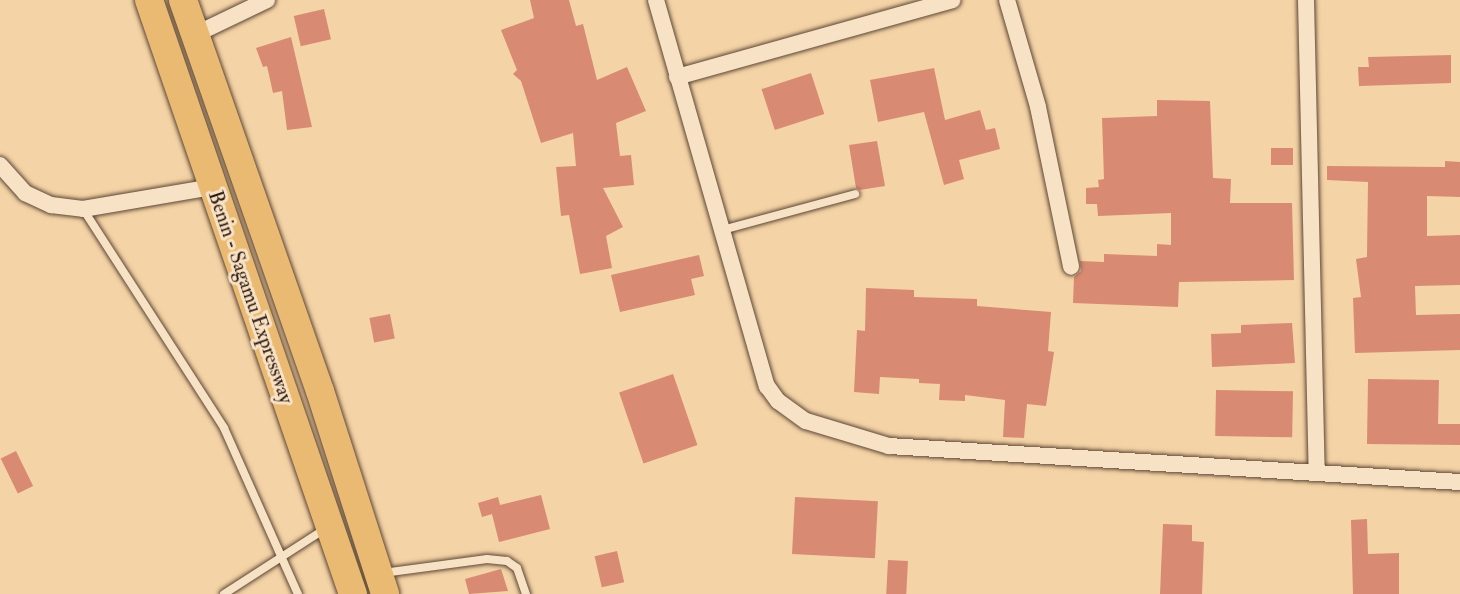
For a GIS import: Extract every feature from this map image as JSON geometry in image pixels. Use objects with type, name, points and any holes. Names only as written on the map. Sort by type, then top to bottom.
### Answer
[{"type":"highway","name":"Benin - Sagamu Expressway","points":[[149,0],[353,594]]},
{"type":"highway","points":[[183,0],[382,584]]},
{"type":"highway","points":[[248,292],[279,279]]},
{"type":"street","points":[[194,35],[267,0]]},
{"type":"street","points":[[656,0],[767,386],[778,400],[806,421],[889,446],[1317,470],[1460,482]]},
{"type":"street","points":[[677,77],[952,0]]},
{"type":"street","points":[[1007,0],[1038,107],[1071,267]]},
{"type":"street","points":[[1306,0],[1317,470]]},
{"type":"street","points":[[0,165],[25,193],[51,205],[83,209],[213,187]]},
{"type":"lane","points":[[722,230],[855,194]]},
{"type":"lane","points":[[83,209],[224,428],[298,594]]},
{"type":"lane","points":[[224,594],[331,526]]},
{"type":"lane","points":[[382,584],[488,559],[507,561],[517,568],[526,594]]},
{"type":"building","points":[[530,0],[569,0],[576,26],[583,24],[597,80],[627,67],[646,111],[616,123],[620,156],[631,155],[634,185],[603,188],[623,227],[606,236],[612,268],[580,274],[569,215],[561,216],[556,167],[576,166],[573,133],[541,143],[521,81],[513,74],[517,70],[501,30],[534,18]]},
{"type":"building","points":[[324,9],[331,39],[301,46],[294,16]]},
{"type":"building","points":[[291,37],[312,127],[287,130],[282,91],[273,93],[267,66],[263,67],[256,48]]},
{"type":"building","points":[[1451,55],[1451,83],[1359,86],[1358,67],[1369,67],[1368,57]]},
{"type":"building","points":[[934,68],[945,120],[980,110],[986,130],[995,128],[1000,149],[959,160],[964,179],[944,185],[924,112],[878,122],[870,80]]},
{"type":"building","points":[[811,73],[824,114],[775,130],[762,89]]},
{"type":"building","points":[[1157,100],[1210,101],[1213,178],[1231,179],[1230,203],[1292,203],[1294,280],[1179,282],[1178,307],[1073,303],[1074,277],[1081,271],[1080,261],[1104,262],[1104,254],[1157,256],[1157,244],[1171,245],[1171,213],[1098,216],[1097,204],[1086,204],[1086,188],[1099,187],[1098,180],[1104,179],[1102,118],[1157,116]]},
{"type":"building","points":[[877,141],[885,186],[860,190],[856,188],[849,145]]},
{"type":"building","points":[[1271,148],[1293,148],[1293,165],[1271,165]]},
{"type":"building","points":[[1445,161],[1460,162],[1460,197],[1427,196],[1427,236],[1460,235],[1460,285],[1415,286],[1416,315],[1460,314],[1460,350],[1355,353],[1353,298],[1361,297],[1356,259],[1367,257],[1368,182],[1327,180],[1327,166],[1445,167]]},
{"type":"building","points":[[699,255],[704,276],[691,279],[695,295],[620,312],[611,275]]},
{"type":"building","points":[[866,288],[914,290],[914,297],[977,299],[977,306],[1051,312],[1048,351],[1054,352],[1046,406],[1027,404],[1024,438],[1003,437],[1005,400],[965,395],[965,401],[939,400],[940,384],[919,383],[919,379],[880,377],[879,394],[854,392],[857,330],[865,331]]},
{"type":"building","points":[[390,314],[395,339],[374,343],[369,318]]},
{"type":"building","points":[[1292,323],[1295,363],[1212,367],[1211,334],[1241,333],[1241,325]]},
{"type":"building","points":[[673,374],[697,445],[644,463],[619,393]]},
{"type":"building","points":[[1368,379],[1439,380],[1438,424],[1460,424],[1460,445],[1367,444]]},
{"type":"building","points":[[1216,390],[1293,391],[1292,437],[1215,436]]},
{"type":"building","points":[[16,451],[33,486],[18,494],[1,458]]},
{"type":"building","points":[[541,495],[550,529],[499,542],[492,514],[482,517],[478,503],[498,497],[500,505]]},
{"type":"building","points":[[795,497],[878,501],[875,558],[792,554]]},
{"type":"building","points":[[1367,519],[1368,554],[1399,553],[1399,594],[1353,594],[1351,520]]},
{"type":"building","points":[[1163,524],[1192,525],[1192,541],[1204,542],[1202,594],[1160,594]]},
{"type":"building","points":[[617,551],[624,582],[602,587],[595,556]]},
{"type":"building","points":[[888,560],[908,561],[906,594],[886,594]]},
{"type":"building","points":[[501,569],[508,591],[469,594],[465,579]]}]
